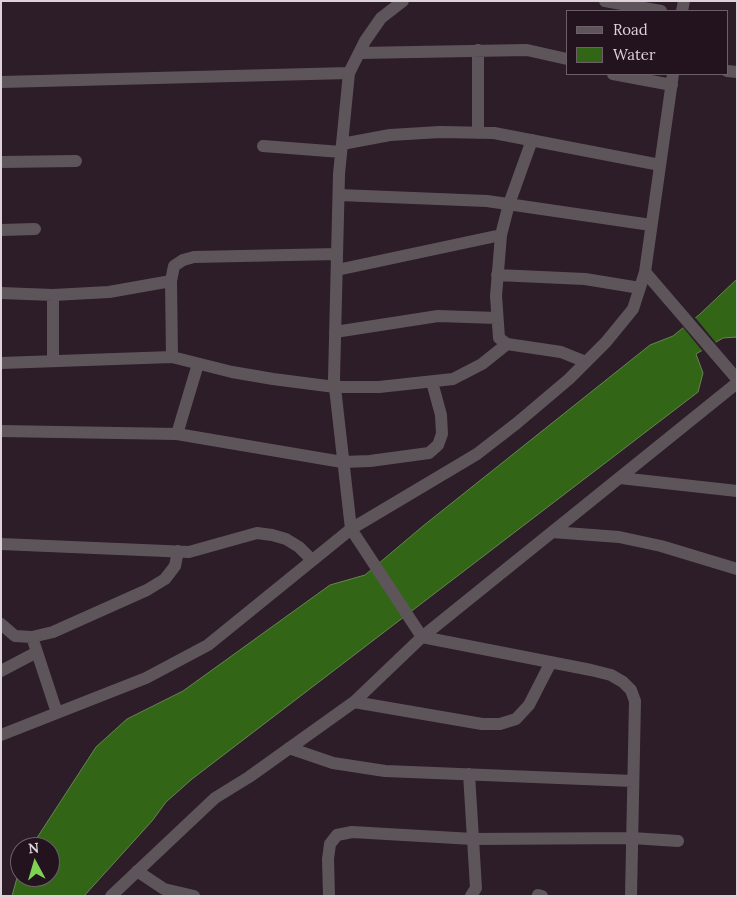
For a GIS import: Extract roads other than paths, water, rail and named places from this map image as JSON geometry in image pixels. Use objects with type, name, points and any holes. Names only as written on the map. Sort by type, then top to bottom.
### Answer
[{"type":"street","points":[[402,1],[381,18],[349,73],[339,195],[335,387],[351,529],[422,638],[611,675],[623,682],[631,690],[635,701],[631,896]]},
{"type":"street","points":[[605,1],[655,10]]},
{"type":"street","points":[[478,50],[478,133]]},
{"type":"street","points":[[359,53],[526,50],[566,59]]},
{"type":"street","points":[[1,82],[349,73]]},
{"type":"street","points":[[1,735],[146,678],[208,645],[351,529],[477,454],[517,423],[606,342],[633,309],[640,288],[644,272],[672,79],[625,75]]},
{"type":"street","points":[[263,146],[342,148],[390,135],[440,132],[478,133],[532,140],[660,165]]},
{"type":"street","points":[[532,140],[501,236],[497,276],[499,338],[507,344],[561,352],[586,362]]},
{"type":"street","points":[[1,162],[76,161]]},
{"type":"street","points":[[339,195],[510,204],[651,225]]},
{"type":"street","points":[[1,230],[35,229]]},
{"type":"street","points":[[337,270],[501,236]]},
{"type":"street","points":[[172,357],[171,281],[174,266],[194,258],[337,254]]},
{"type":"street","points":[[111,896],[215,798],[249,777],[354,702],[422,638],[736,384],[644,272]]},
{"type":"street","points":[[497,276],[586,279],[640,288]]},
{"type":"street","points":[[1,293],[53,295],[109,292],[171,281]]},
{"type":"street","points":[[53,295],[53,361]]},
{"type":"street","points":[[335,332],[438,316],[498,318]]},
{"type":"street","points":[[1,363],[172,357],[232,372],[335,387],[379,387],[453,379],[482,364],[507,344]]},
{"type":"street","points":[[177,434],[198,364]]},
{"type":"street","points":[[1,431],[177,434],[342,462],[370,461],[429,453],[438,445],[442,434],[441,416],[432,382]]},
{"type":"street","points":[[620,478],[737,491]]},
{"type":"street","points":[[552,532],[620,537],[662,546],[737,569]]},
{"type":"street","points":[[1,544],[178,551],[210,548],[257,533],[272,534],[286,539],[300,547],[312,560]]},
{"type":"street","points":[[1,624],[15,636],[32,637],[53,632],[147,590],[165,579],[175,566],[178,551]]},
{"type":"street","points":[[32,637],[57,713]]},
{"type":"street","points":[[1,671],[37,652]]},
{"type":"street","points":[[354,702],[482,724],[500,724],[516,719],[529,705],[551,662]]},
{"type":"street","points":[[289,748],[332,763],[361,768],[633,781]]},
{"type":"street","points":[[468,774],[476,888],[471,896]]},
{"type":"street","points":[[329,896],[328,859],[330,844],[337,835],[352,832],[473,839],[632,838],[678,841]]},
{"type":"street","points":[[137,871],[164,889],[194,896]]},
{"type":"water","points":[[737,279],[737,337],[723,338],[696,354],[703,373],[698,392],[192,779],[166,802],[152,821],[84,896],[12,896],[14,887],[60,887],[60,837],[38,837],[96,747],[127,719],[183,691],[330,585],[365,575],[423,526],[650,345],[673,336],[700,314]]}]
